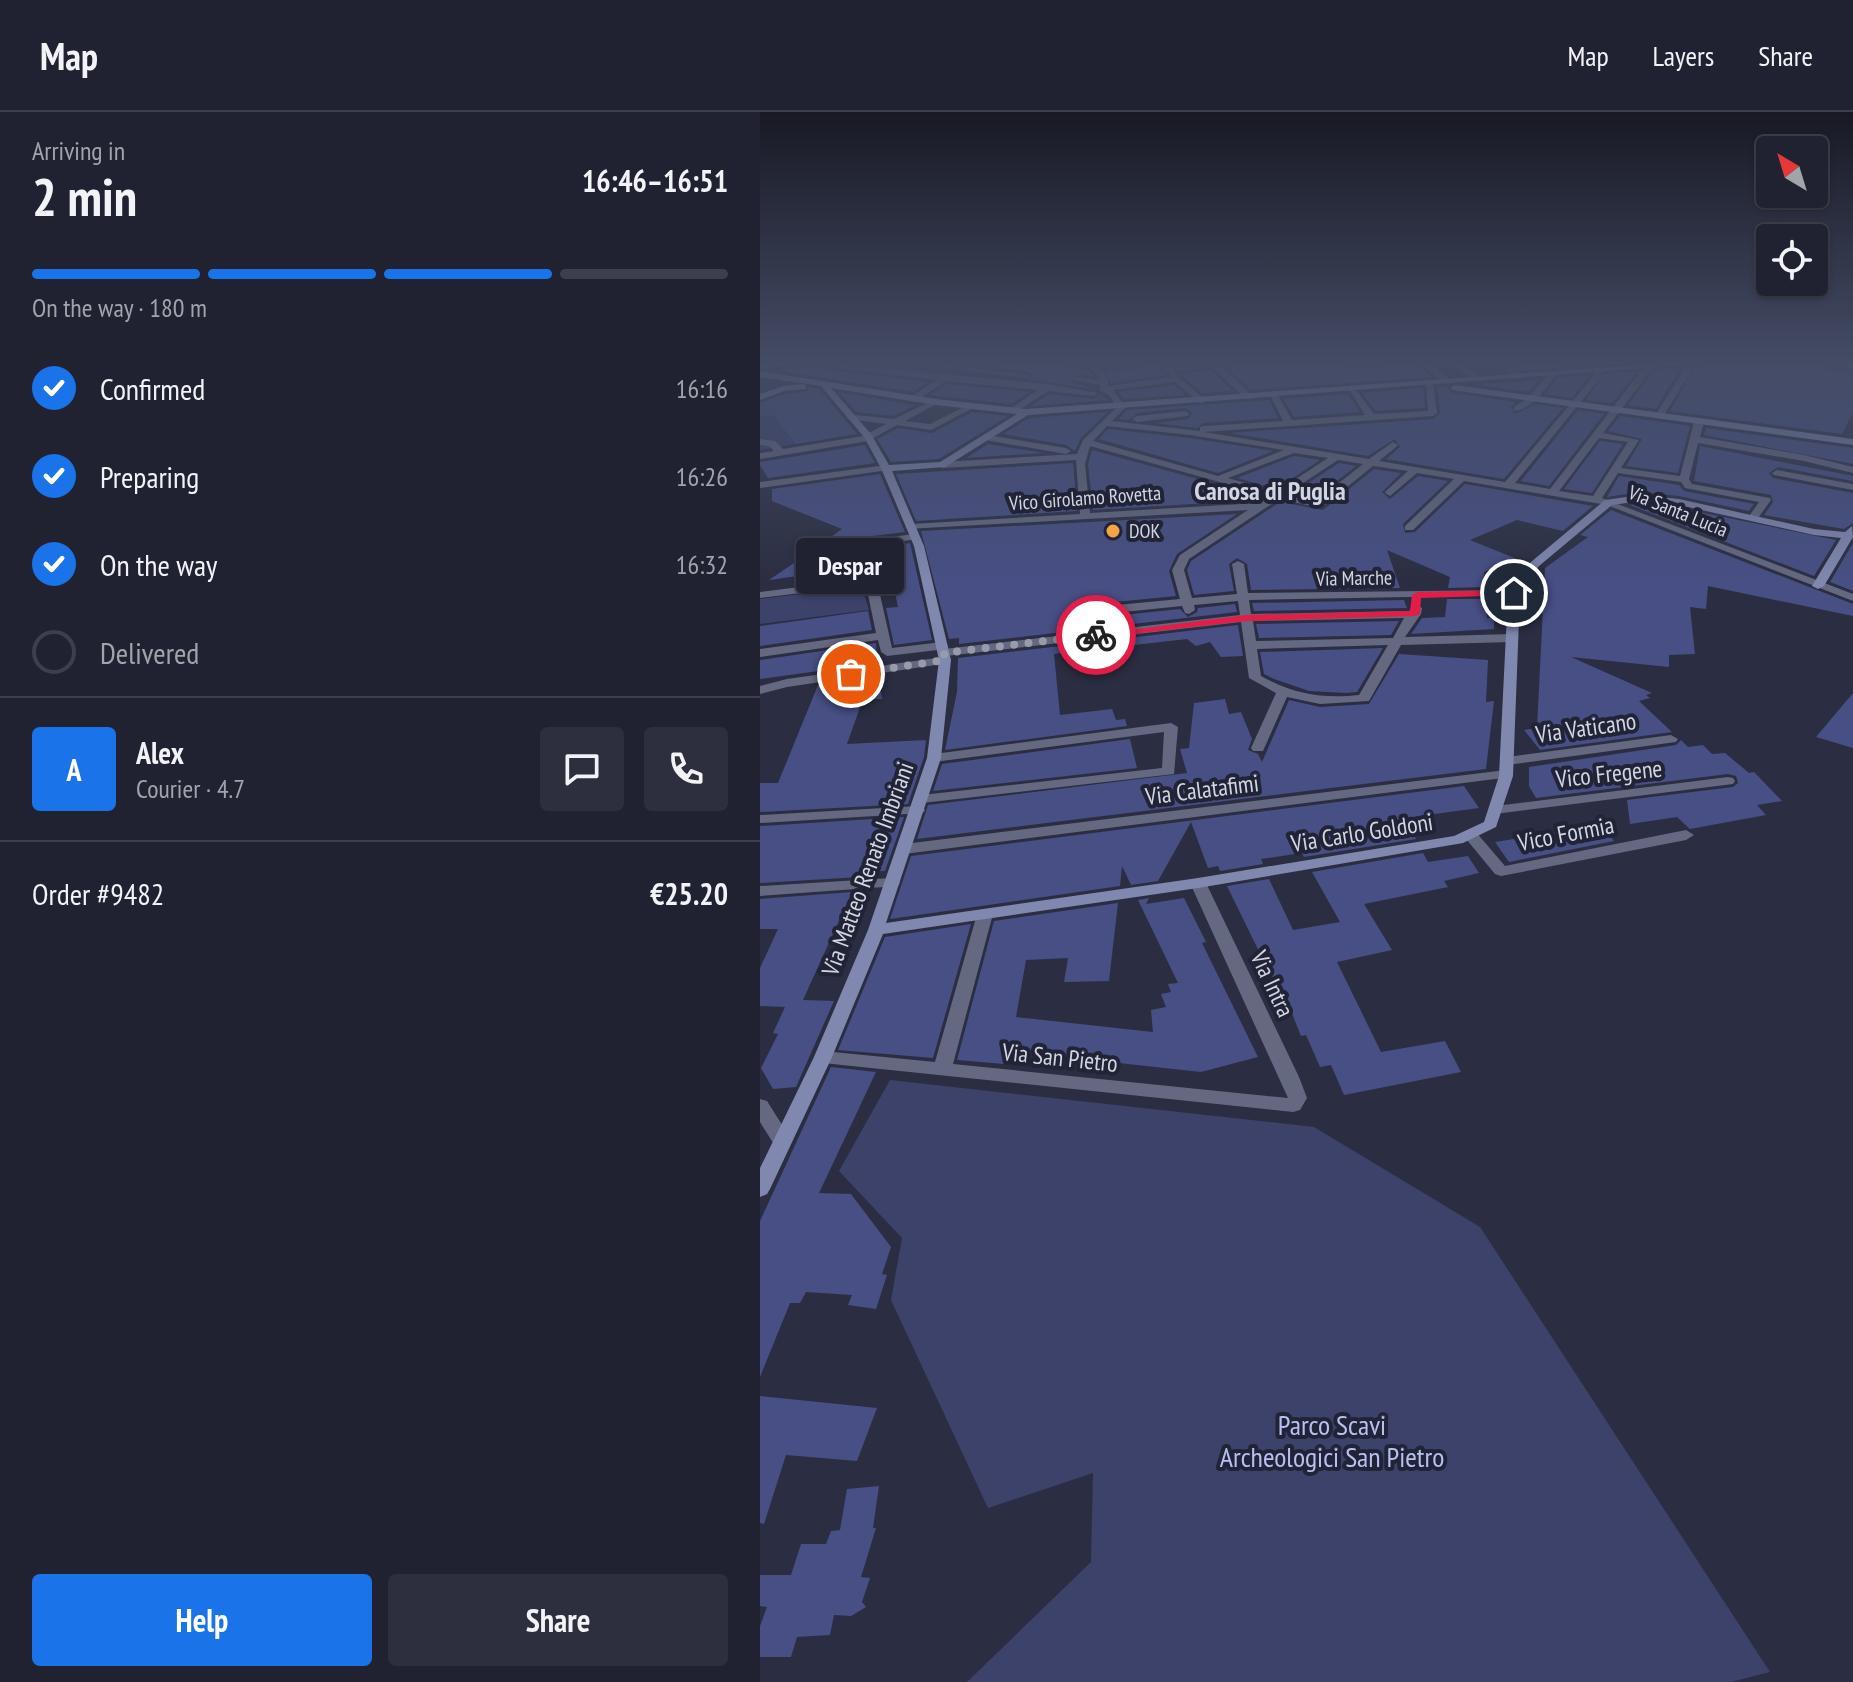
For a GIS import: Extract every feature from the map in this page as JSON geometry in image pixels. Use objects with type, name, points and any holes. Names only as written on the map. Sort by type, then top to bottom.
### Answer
[{"type":"street","points":[[942,465],[991,436]]},
{"type":"street","points":[[1085,515],[1079,455],[1091,436]]},
{"type":"street","name":"Via Santa Lucia","points":[[1131,436],[1138,440],[1162,436]]},
{"type":"street","name":"Via Santa Lucia","points":[[1215,436],[1602,501],[1853,598]]},
{"type":"street","points":[[1266,445],[1279,436]]},
{"type":"street","points":[[1508,485],[1549,436]]},
{"type":"street","points":[[1552,493],[1597,436]]},
{"type":"street","points":[[1514,593],[1535,564],[1602,501],[1615,470],[1634,440],[1607,436]]},
{"type":"street","points":[[1809,436],[1853,442]]},
{"type":"street","points":[[760,456],[868,437]]},
{"type":"street","name":"Via Matteo Renato Imbriani","points":[[760,1189],[823,1057],[876,930],[934,758],[944,653],[913,532],[886,468],[868,437]]},
{"type":"street","points":[[988,438],[1079,455]]},
{"type":"street","points":[[1684,479],[1694,439],[1853,470]]},
{"type":"street","points":[[1086,442],[1138,440],[1218,479],[1317,506],[1393,445]]},
{"type":"street","points":[[760,442],[772,443],[781,453]]},
{"type":"street","points":[[1218,479],[1294,450]]},
{"type":"street","points":[[760,485],[886,468],[1079,455]]},
{"type":"street","points":[[1192,623],[1178,570],[1184,557],[1337,456]]},
{"type":"street","points":[[1390,493],[1416,469]]},
{"type":"street","points":[[1615,470],[1684,479],[1689,486],[1766,500],[1752,519]]},
{"type":"street","points":[[1777,473],[1853,487]]},
{"type":"street","points":[[1409,528],[1462,477]]},
{"type":"street","points":[[1602,501],[1652,499],[1814,532],[1850,536],[1818,586]]},
{"type":"street","name":"Vico Girolamo Rovetta","points":[[816,549],[913,532],[1085,515],[1263,506]]},
{"type":"street","points":[[1238,564],[1255,678],[1282,694],[1332,702],[1364,698],[1415,614],[1417,595]]},
{"type":"street","points":[[760,595],[871,581],[887,652],[944,653]]},
{"type":"street","name":"Via Marche","points":[[1075,613],[1242,597],[1514,593]]},
{"type":"street","name":"Via Carlo Goldoni","points":[[876,930],[1198,883],[1458,840],[1491,824],[1506,767],[1514,593]]},
{"type":"street","points":[[760,690],[944,653],[1192,623],[1246,618],[1415,614]]},
{"type":"street","points":[[760,653],[883,636]]},
{"type":"street","points":[[1250,645],[1512,638]]},
{"type":"street","points":[[1258,748],[1282,694]]},
{"type":"street","points":[[760,819],[920,804],[1169,771],[1171,727],[934,758]]},
{"type":"street","name":"Via Vaticano","points":[[1506,767],[1671,739]]},
{"type":"street","name":"Via Calatafimi","points":[[904,849],[1506,767]]},
{"type":"street","name":"Vico Fregene","points":[[1495,810],[1728,781]]},
{"type":"street","name":"Vico Formia","points":[[1470,834],[1501,871],[1686,835]]},
{"type":"street","points":[[760,891],[892,883]]},
{"type":"street","name":"Via Intra","points":[[1198,883],[1290,1077],[1298,1098],[1293,1105]]},
{"type":"street","points":[[942,1069],[985,914]]},
{"type":"street","name":"Via San Pietro","points":[[823,1057],[1293,1105]]},
{"type":"street","points":[[763,1116],[782,1141]]},
{"type":"green space","points":[[760,436],[793,436],[796,444],[760,450]]},
{"type":"green space","points":[[862,588],[869,610],[760,624],[760,599]]},
{"type":"green space","name":"Parco Scavi Archeologici San Pietro","points":[[890,1080],[1314,1127],[1480,1227],[1770,1672],[1731,1682],[967,1682],[1091,1562],[1093,1473],[988,1508],[891,1300],[902,1238],[839,1171]]},
{"type":"building","points":[[790,436],[843,436],[796,444]]},
{"type":"building","points":[[882,436],[975,436],[939,459],[891,462],[877,439]]},
{"type":"building","points":[[1016,436],[1083,436],[1075,451],[1066,445]]},
{"type":"building","points":[[1101,436],[1174,436],[1273,451],[1218,473],[1099,439]]},
{"type":"building","points":[[1250,436],[1540,436],[1504,479],[1386,459],[1400,447],[1395,439],[1368,456]]},
{"type":"building","points":[[1557,436],[1587,436],[1549,486],[1521,481]]},
{"type":"building","points":[[1630,436],[1687,436],[1678,473],[1626,466],[1642,439]]},
{"type":"building","points":[[1711,436],[1767,436],[1853,448],[1853,464]]},
{"type":"building","points":[[1600,441],[1623,444],[1592,493],[1564,489]]},
{"type":"building","points":[[988,444],[1043,453],[966,458]]},
{"type":"building","points":[[865,445],[875,463],[768,478],[760,465],[760,462]]},
{"type":"building","points":[[1700,446],[1853,476],[1853,481],[1778,467],[1769,473],[1773,478],[1853,493],[1853,523],[1844,529],[1764,515],[1773,502],[1771,495],[1694,481]]},
{"type":"building","points":[[1092,450],[1263,497],[1258,500],[1093,510],[1088,464]]},
{"type":"building","points":[[1294,456],[1320,460],[1276,489],[1237,478]]},
{"type":"building","points":[[1073,463],[1077,511],[916,521],[896,474]]},
{"type":"building","points":[[1339,463],[1356,466],[1314,499],[1293,493]]},
{"type":"building","points":[[1374,469],[1401,473],[1382,492],[1390,499],[1418,476],[1448,481],[1403,524],[1405,533],[1415,532],[1465,484],[1593,506],[1563,531],[1517,520],[1470,540],[1517,559],[1484,572],[1485,587],[1448,588],[1450,577],[1387,550],[1400,588],[1251,590],[1247,564],[1237,558],[1229,564],[1234,591],[1194,595],[1187,570],[1191,561],[1280,502],[1323,510]]},
{"type":"building","points":[[880,474],[905,532],[824,542],[842,529],[772,501],[772,489]]},
{"type":"building","points":[[1619,476],[1679,485],[1684,491],[1754,504],[1749,511],[1679,496],[1640,492],[1607,497]]},
{"type":"building","points":[[1630,505],[1679,508],[1836,540],[1814,576]]},
{"type":"building","points":[[1611,510],[1853,604],[1853,616],[1708,586],[1706,609],[1690,607],[1695,654],[1669,655],[1669,667],[1571,657],[1652,693],[1646,695],[1650,698],[1639,701],[1672,732],[1540,750],[1524,730],[1537,728],[1545,568],[1588,537],[1580,535]]},
{"type":"building","points":[[1237,514],[1177,554],[1169,571],[1176,596],[1075,606],[1066,614],[1075,620],[1180,609],[1188,617],[1198,608],[1235,604],[1237,612],[959,644],[959,638],[949,639],[921,531]]},
{"type":"building","points":[[910,543],[932,640],[894,645],[886,608],[898,607],[889,563],[769,580],[810,552],[816,555]]},
{"type":"building","points":[[1853,543],[1853,591],[1830,582]]},
{"type":"building","points":[[1447,599],[1486,599],[1487,618],[1494,618],[1494,629],[1411,634],[1422,618],[1445,617]]},
{"type":"building","points":[[1404,600],[1407,608],[1254,611],[1252,603]]},
{"type":"building","points":[[868,611],[872,630],[760,646],[760,626]]},
{"type":"building","points":[[1399,621],[1391,635],[1259,638],[1256,624]]},
{"type":"building","points":[[1238,625],[1243,656],[1221,657],[1210,642],[1196,646],[1187,639],[1054,654],[1060,715],[1112,709],[1116,720],[1125,719],[1127,726],[945,750],[957,692],[958,658]]},
{"type":"building","points":[[876,643],[877,663],[760,679],[760,660]]},
{"type":"building","points":[[1383,648],[1357,692],[1346,693],[1309,691],[1274,679],[1264,674],[1260,652]]},
{"type":"building","points":[[1399,654],[1488,660],[1486,702],[1494,701],[1486,769],[917,839],[928,805],[1187,773],[1180,749],[1189,748],[1194,703],[1225,699],[1229,714],[1241,712],[1252,739],[1248,750],[1258,754],[1262,762],[1289,700],[1320,707],[1369,704]]},
{"type":"building","points":[[879,676],[882,699],[863,699],[847,744],[926,740],[924,757],[908,804],[760,812],[760,783],[778,783],[818,685]]},
{"type":"building","points":[[1853,693],[1853,748],[1816,737]]},
{"type":"building","points":[[1130,739],[1137,768],[933,791],[942,764]]},
{"type":"building","points":[[1681,740],[1688,747],[1703,745],[1712,754],[1725,753],[1749,773],[1754,772],[1782,801],[1757,805],[1766,815],[1690,829],[1677,817],[1630,824],[1627,800],[1733,787],[1738,783],[1736,776],[1728,774],[1536,798],[1529,786],[1529,767],[1676,745]]},
{"type":"building","points":[[1464,786],[1479,808],[1405,818],[1416,839],[1304,857],[1302,853],[1261,859],[1263,864],[1220,871],[1218,866],[1208,868],[1191,822],[1158,881],[1131,885],[1122,866],[1120,886],[890,919],[911,856]]},
{"type":"building","points":[[904,817],[885,871],[861,872],[859,877],[760,883],[760,826]]},
{"type":"building","points":[[1601,825],[1614,841],[1509,862],[1495,842]]},
{"type":"building","points":[[1423,853],[1428,862],[1468,856],[1479,873],[1444,881],[1448,887],[1364,904],[1392,950],[1337,962],[1381,1052],[1445,1041],[1461,1072],[1344,1095],[1331,1065],[1320,1067],[1306,1035],[1301,1036],[1279,981],[1274,982],[1227,886],[1269,879],[1293,930],[1340,922],[1312,872]]},
{"type":"building","points":[[852,892],[803,1000],[834,1001],[796,1087],[773,1089],[761,1068],[778,1034],[773,1033],[785,1007],[760,1006],[760,968],[778,929],[760,929],[760,899]]},
{"type":"building","points":[[1149,898],[1146,904],[1184,898],[1206,942],[1202,943],[1258,1057],[1201,1072],[1008,1051],[1004,1064],[957,1060],[994,921],[1118,903],[1109,981],[1064,982],[1068,958],[1026,960],[1016,1017],[1153,1032],[1151,1010],[1166,1007],[1161,994],[1171,992],[1168,984],[1178,983],[1138,900]]},
{"type":"building","points":[[971,924],[933,1058],[838,1050],[885,937]]},
{"type":"building","points":[[831,1067],[876,1072],[819,1193],[851,1194],[891,1247],[882,1274],[887,1275],[876,1309],[848,1305],[852,1295],[806,1292],[800,1303],[790,1303],[760,1377],[760,1221]]},
{"type":"building","points":[[760,1396],[877,1408],[857,1461],[786,1455],[764,1524],[760,1523]]},
{"type":"building","points":[[879,1486],[873,1528],[876,1528],[861,1577],[870,1578],[862,1602],[866,1607],[851,1616],[834,1615],[830,1635],[797,1637],[791,1657],[760,1657],[760,1626],[767,1607],[760,1606],[760,1575],[791,1575],[801,1544],[826,1544],[831,1531],[840,1530],[847,1489]]},
{"type":"way so far","points":[[851,674],[945,660],[944,653],[1096,635]]},
{"type":"place","name":"DOK","points":[[1113,531]]},
{"type":"place","name":"Despar","points":[[851,674]]},
{"type":"district","name":"Canosa di Puglia","points":[[1270,491]]},
{"type":"route","points":[[1096,635],[1246,618],[1415,614],[1417,595],[1514,593]]}]
